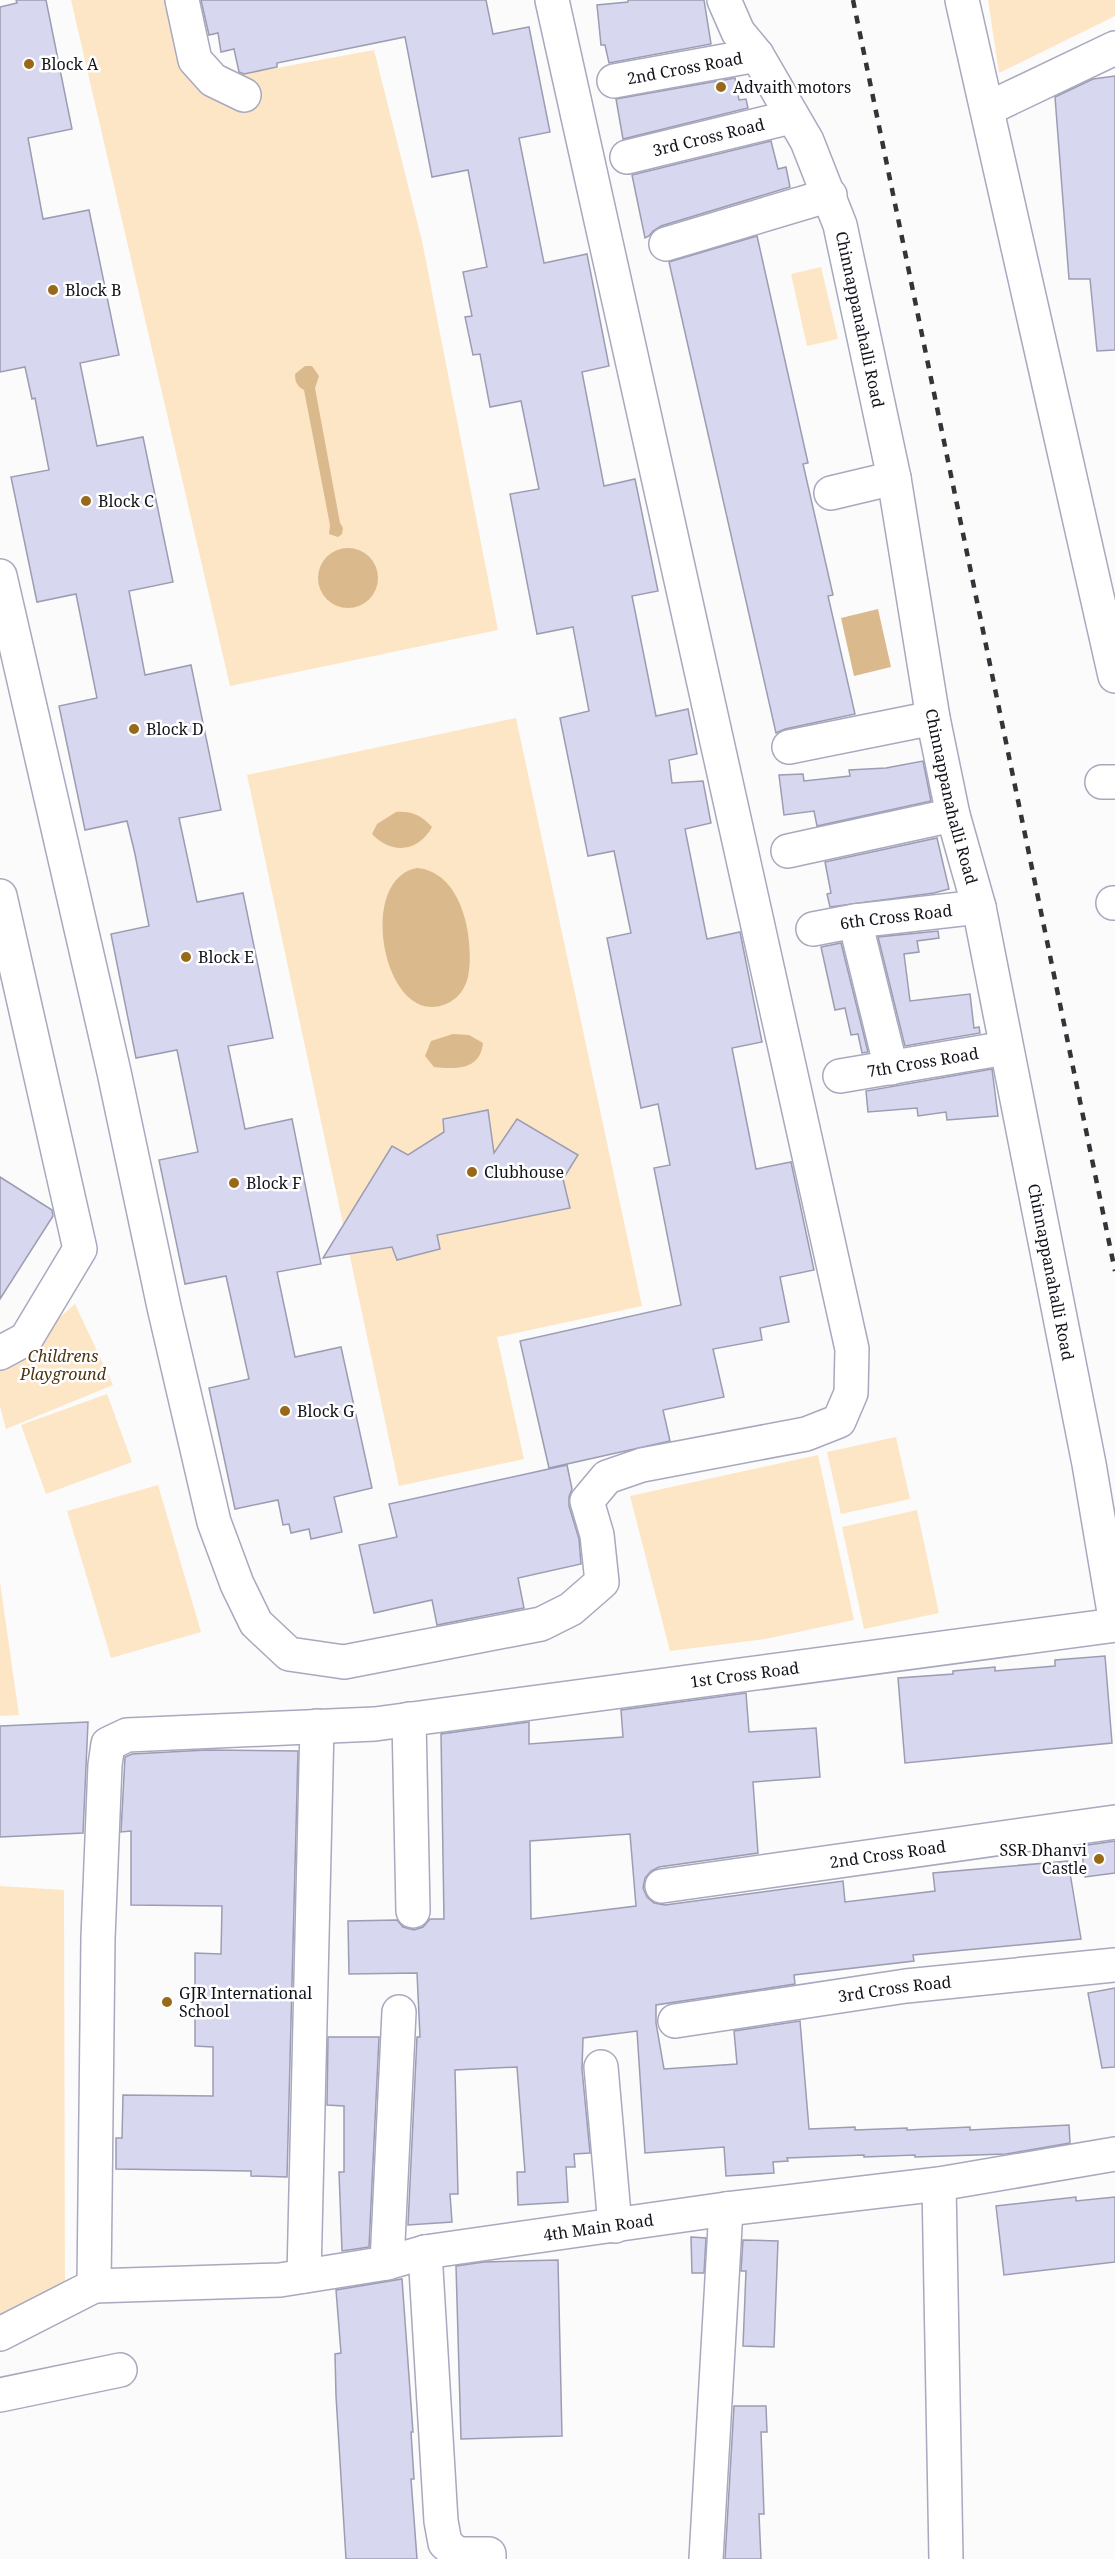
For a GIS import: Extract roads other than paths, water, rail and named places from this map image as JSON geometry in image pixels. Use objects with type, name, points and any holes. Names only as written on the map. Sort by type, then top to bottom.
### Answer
[{"type":"street","points":[[182,0],[195,60],[213,80],[244,94]]},
{"type":"street","points":[[0,576],[114,1071],[164,1307],[214,1522],[237,1584],[256,1623],[289,1654],[344,1662],[541,1624],[571,1609],[602,1582],[597,1535],[587,1501],[607,1477],[642,1465],[806,1434],[839,1421],[851,1393],[852,1349],[552,0]]},
{"type":"street","name":"Chinnappanahalli Road","points":[[724,0],[738,32],[757,55],[807,141],[840,225],[894,478],[933,718],[953,815],[979,907],[1089,1464],[1115,1618]]},
{"type":"street","points":[[962,0],[1115,676]]},
{"type":"street","points":[[987,109],[1115,48]]},
{"type":"street","name":"2nd Cross Road","points":[[614,81],[757,55]]},
{"type":"street","name":"3rd Cross Road","points":[[627,157],[791,117]]},
{"type":"street","points":[[666,244],[830,195]]},
{"type":"street","points":[[831,493],[894,478]]},
{"type":"street","points":[[789,747],[933,718]]},
{"type":"street","points":[[788,851],[953,815]]},
{"type":"street","points":[[0,896],[80,1249],[26,1339],[0,1353]]},
{"type":"street","name":"6th Cross Road","points":[[813,929],[855,921],[979,907]]},
{"type":"street","points":[[855,921],[891,1068]]},
{"type":"street","name":"7th Cross Road","points":[[840,1076],[1006,1048]]},
{"type":"street","name":"1st Cross Road","points":[[94,2286],[98,1938],[105,1765],[108,1744],[127,1734],[375,1724],[1115,1625]]},
{"type":"street","points":[[409,1719],[413,1911]]},
{"type":"street","points":[[304,2276],[317,1726]]},
{"type":"street","name":"2nd Cross Road","points":[[662,1886],[1115,1822]]},
{"type":"street","name":"3rd Cross Road","points":[[675,2020],[906,1986],[1115,1965]]},
{"type":"street","points":[[387,2263],[399,2012]]},
{"type":"street","points":[[601,2067],[615,2226]]},
{"type":"street","name":"4th Main Road","points":[[94,2286],[280,2280],[387,2263],[425,2252],[726,2209],[939,2184],[1115,2154]]},
{"type":"street","points":[[939,2184],[946,2559]]},
{"type":"street","points":[[706,2559],[726,2209]]},
{"type":"street","points":[[425,2252],[441,2521],[445,2543],[458,2554],[489,2554],[489,2559]]},
{"type":"street","points":[[0,2334],[94,2286]]},
{"type":"street","points":[[0,2395],[120,2370]]},
{"type":"railway","points":[[853,0],[1115,1271]]},
{"type":"place","name":"Block A","points":[[29,64]]},
{"type":"place","name":"Advaith motors","points":[[721,87]]},
{"type":"place","name":"Block B","points":[[53,290]]},
{"type":"place","name":"Block C","points":[[86,501]]},
{"type":"place","name":"Block D","points":[[134,729]]},
{"type":"place","name":"Block E","points":[[186,957]]},
{"type":"place","name":"Clubhouse","points":[[472,1172]]},
{"type":"place","name":"Block F","points":[[234,1183]]},
{"type":"place","name":"Block G","points":[[285,1411]]},
{"type":"place","name":"SSR Dhanvi Castle","points":[[1099,1859]]},
{"type":"place","name":"GJR International School","points":[[167,2002]]},
{"type":"park label","name":"Childrens Playground","points":[[63,1365]]}]
